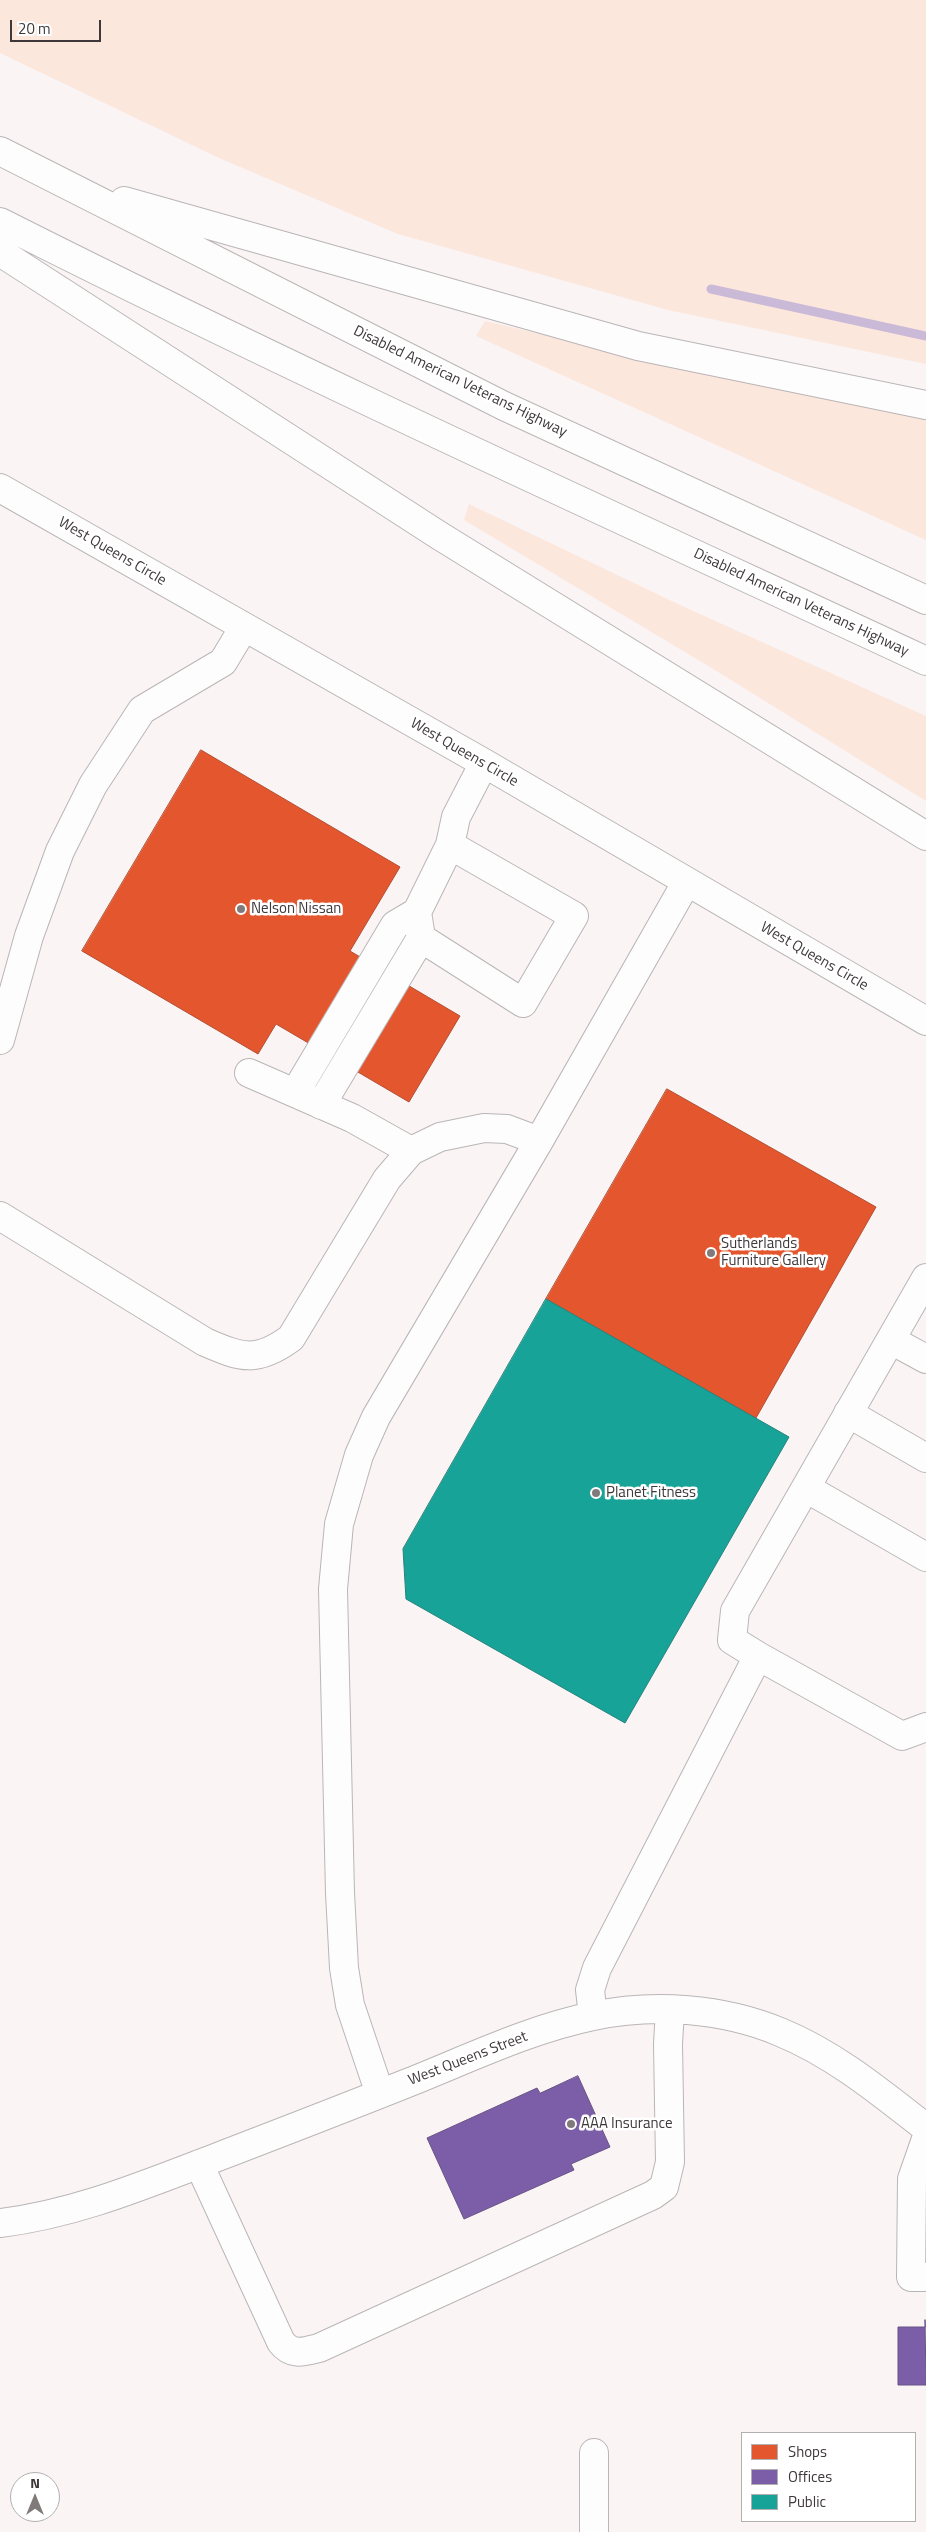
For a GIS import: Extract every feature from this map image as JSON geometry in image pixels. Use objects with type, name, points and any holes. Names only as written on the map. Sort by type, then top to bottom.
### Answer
[{"type":"main road","name":"Disabled American Veterans Highway","points":[[0,151],[504,406],[926,600]]},
{"type":"main road","points":[[58,182],[638,346],[829,387],[926,405]]},
{"type":"main road","name":"Disabled American Veterans Highway","points":[[0,222],[125,286],[477,453],[926,661]]},
{"type":"main road","points":[[0,252],[440,536],[926,836]]},
{"type":"main road","name":"West Queens Circle","points":[[0,488],[484,763],[686,883],[926,1021]]},
{"type":"main road","points":[[0,1040],[30,936],[60,851],[93,785],[142,710],[223,662],[244,627]]},
{"type":"main road","points":[[321,1104],[419,925],[450,845],[456,817],[484,763]]},
{"type":"main road","points":[[295,1093],[395,925],[419,925],[524,1003],[574,916],[450,845]]},
{"type":"main road","points":[[380,2094],[350,2004],[344,1968],[340,1893],[333,1589],[339,1524],[359,1455],[376,1417],[539,1141],[686,883]]},
{"type":"main road","points":[[249,1073],[352,1118],[411,1151]]},
{"type":"main road","points":[[0,1216],[205,1342],[230,1353],[253,1356],[273,1351],[291,1338],[387,1179],[411,1151],[440,1137],[484,1128],[506,1130],[539,1141]]},
{"type":"main road","points":[[926,1278],[735,1611],[732,1640],[902,1736],[926,1727]]},
{"type":"main road","points":[[891,1340],[926,1359]]},
{"type":"main road","points":[[848,1413],[926,1458]]},
{"type":"main road","points":[[806,1488],[926,1557]]},
{"type":"main road","points":[[593,2016],[590,1990],[596,1968],[758,1656]]},
{"type":"main road","points":[[199,2164],[281,2342],[288,2350],[300,2353],[319,2348],[653,2195],[664,2187],[670,2162],[668,2044],[670,2010]]},
{"type":"main road","name":"West Queens Street","points":[[0,2223],[86,2206],[519,2039],[593,2016],[630,2011],[670,2010],[710,2013],[744,2020],[780,2032],[824,2053],[863,2079],[926,2128]]},
{"type":"main road","points":[[926,2139],[912,2178],[911,2277],[926,2277]]},
{"type":"main road","points":[[594,2453],[594,2532]]},
{"type":"shaded area","points":[[0,0],[926,0],[926,364],[668,310],[398,234],[219,158],[0,53]]},
{"type":"shaded area","points":[[485,321],[698,371],[926,419],[926,540],[476,336]]},
{"type":"shaded area","points":[[469,504],[680,605],[926,716],[926,801],[710,667],[464,520]]},
{"type":"building: Shops","name":"Nelson Nissan","points":[[201,750],[400,867],[350,951],[460,1016],[409,1102],[276,1024],[258,1054],[82,951]]},
{"type":"building: Shops","name":"Sutherlands Furniture Gallery","points":[[667,1089],[876,1207],[756,1418],[546,1299]]},
{"type":"building: Offices","points":[[578,2076],[610,2147],[571,2164],[574,2170],[464,2219],[427,2138],[537,2088],[540,2093]]},
{"type":"building: Offices","points":[[925,2320],[926,2385],[898,2385],[898,2327],[925,2327]]},
{"type":"building: Public","name":"Planet Fitness","points":[[546,1299],[789,1437],[625,1723],[406,1599],[403,1549]]},
{"type":"waterway","points":[[711,289],[926,336]]},
{"type":"place","name":"Nelson Nissan","points":[[241,909]]},
{"type":"place","name":"Sutherlands Furniture Gallery","points":[[711,1253]]},
{"type":"place","name":"Planet Fitness","points":[[596,1493]]},
{"type":"place","name":"AAA Insurance","points":[[571,2124]]}]
